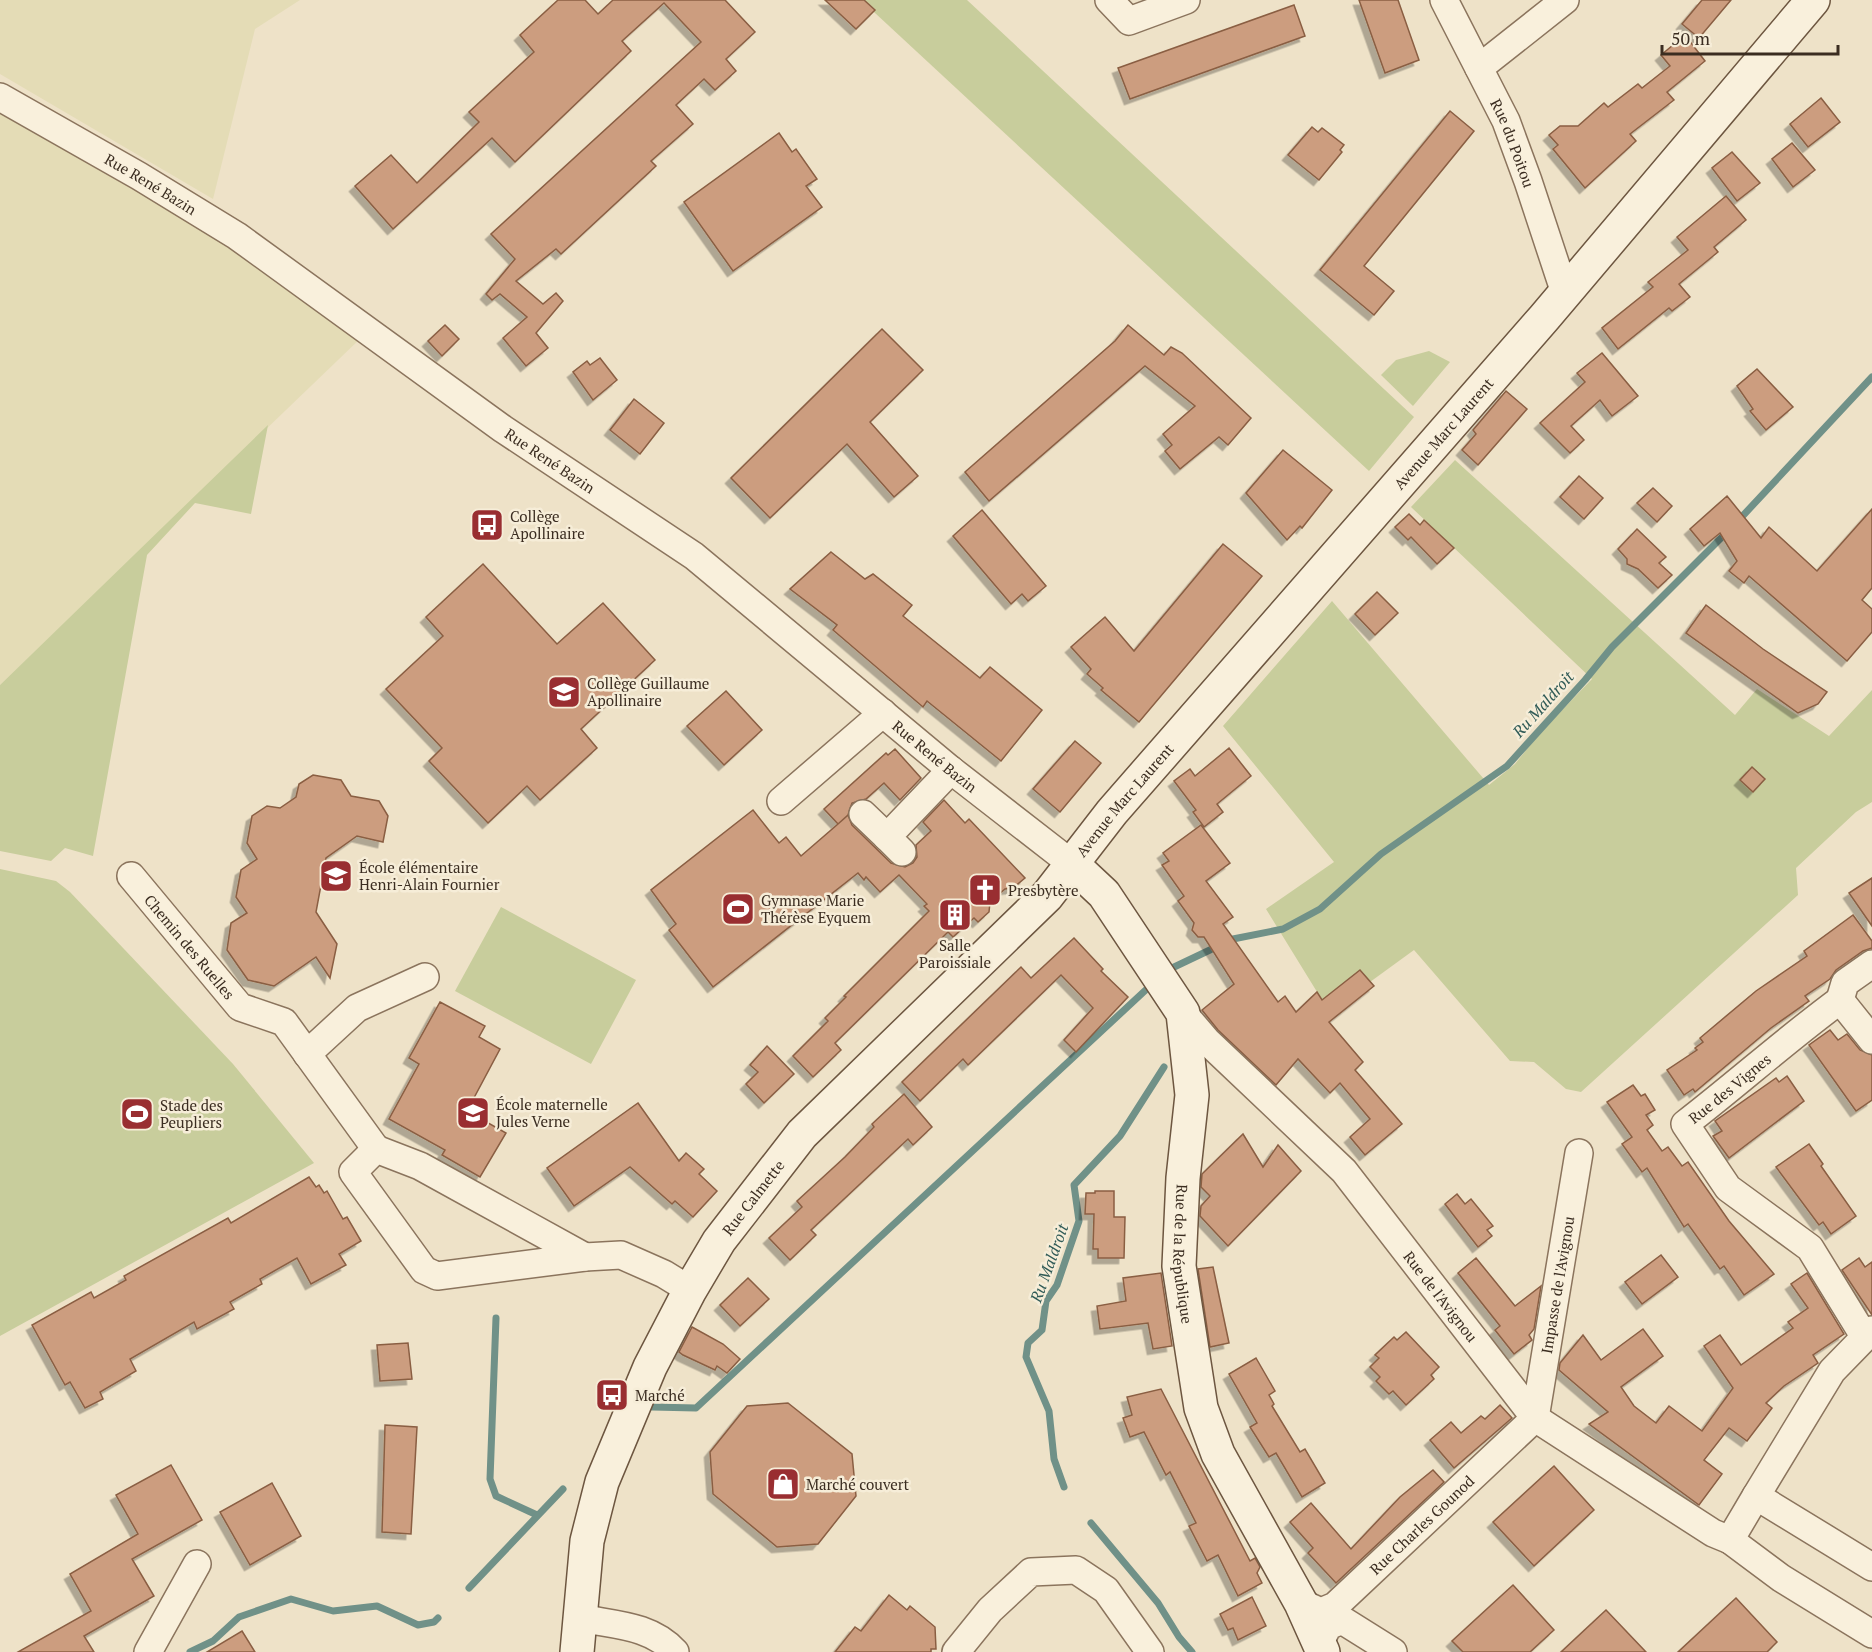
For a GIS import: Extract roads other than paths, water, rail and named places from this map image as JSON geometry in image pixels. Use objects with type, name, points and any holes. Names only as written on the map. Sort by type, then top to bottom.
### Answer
[{"type":"street","points":[[1109,0],[1129,21],[1186,0]]},
{"type":"street","name":"Rue du Poitou","points":[[1444,0],[1506,121],[1565,293]]},
{"type":"street","points":[[1479,68],[1564,0]]},
{"type":"street","name":"Avenue Marc Laurent","points":[[1072,864],[1112,812],[1565,293],[1813,0]]},
{"type":"street","name":"Rue René Bazin","points":[[0,98],[139,176],[237,236],[503,429],[694,556],[951,770],[1072,864]]},
{"type":"street","points":[[781,801],[883,713]]},
{"type":"street","points":[[863,814],[895,844],[951,770]]},
{"type":"street","name":"Rue de la République","points":[[1072,864],[1104,894],[1183,1013],[1192,1095],[1183,1178],[1179,1266],[1201,1408],[1218,1454],[1301,1603],[1321,1648]]},
{"type":"street","name":"Rue Calmette","points":[[577,1652],[587,1541],[602,1482],[650,1367],[690,1290],[733,1221],[802,1134],[1047,896],[1072,864]]},
{"type":"street","name":"Chemin des Ruelles","points":[[131,876],[240,1008],[284,1022],[376,1149]]},
{"type":"street","points":[[1872,964],[1845,983],[1840,1000],[1872,1040]]},
{"type":"street","points":[[307,1054],[357,1008],[425,977]]},
{"type":"street","name":"Rue des Vignes","points":[[1756,1496],[1832,1371],[1868,1333],[1810,1248],[1728,1188],[1685,1124],[1759,1066],[1780,1044],[1840,1000]]},
{"type":"street","name":"Rue de l'Avignou","points":[[1183,1013],[1207,1041],[1344,1171],[1535,1418],[1713,1533],[1730,1540],[1781,1578],[1872,1634]]},
{"type":"street","points":[[585,1257],[420,1166],[376,1149],[353,1172],[424,1270],[437,1276],[585,1257],[621,1256],[664,1274],[690,1290]]},
{"type":"street","name":"Impasse de l'Avignou","points":[[1535,1418],[1579,1153]]},
{"type":"street","name":"Rue Charles Gounod","points":[[1301,1603],[1321,1612],[1335,1606],[1535,1418]]},
{"type":"street","points":[[1730,1540],[1756,1496],[1872,1567]]},
{"type":"street","points":[[148,1652],[197,1564]]},
{"type":"street","points":[[956,1652],[990,1610],[1031,1572],[1076,1570],[1106,1590],[1146,1647]]},
{"type":"street","points":[[1364,1581],[1360,1609],[1384,1646]]},
{"type":"street","points":[[580,1618],[649,1631],[675,1652]]},
{"type":"street","points":[[1321,1648],[1328,1626],[1342,1620],[1384,1646]]},
{"type":"waterway","name":"Ru Maldroit","points":[[1737,522],[1872,377]]},
{"type":"waterway","name":"Ru Maldroit","points":[[1172,968],[1233,939],[1283,929],[1320,909],[1381,854],[1507,766],[1612,647],[1729,530]]},
{"type":"waterway","points":[[652,1407],[696,1408],[1150,986]]},
{"type":"waterway","name":"Ru Maldroit","points":[[1064,1487],[1054,1459],[1049,1411],[1026,1357],[1028,1343],[1042,1330],[1046,1301],[1057,1285],[1079,1221],[1074,1185],[1120,1136],[1164,1067]]},
{"type":"waterway","points":[[496,1318],[490,1479],[496,1496],[537,1515]]},
{"type":"waterway","points":[[469,1588],[563,1489]]},
{"type":"waterway","name":"Ru Maldroit","points":[[1091,1523],[1158,1603],[1179,1637],[1192,1652]]},
{"type":"waterway","points":[[190,1652],[213,1641],[239,1617],[291,1599],[333,1611],[377,1606],[418,1625],[434,1622],[438,1618]]},
{"type":"place","name":"Collège Apollinaire","points":[[487,525]]},
{"type":"place","name":"Collège Guillaume Apollinaire","points":[[564,692]]},
{"type":"place","name":"École élémentaire Henri-Alain Fournier","points":[[336,876]]},
{"type":"place","name":"Presbytère","points":[[985,890]]},
{"type":"place","name":"Gymnase Marie Thérèse Eyquem","points":[[738,909]]},
{"type":"place","name":"Salle Paroissiale","points":[[955,915]]},
{"type":"place","name":"École maternelle Jules Verne","points":[[473,1113]]},
{"type":"place","name":"Stade des Peupliers","points":[[137,1114]]},
{"type":"place","name":"Marché","points":[[612,1395]]},
{"type":"place","name":"Marché couvert","points":[[783,1484]]}]
